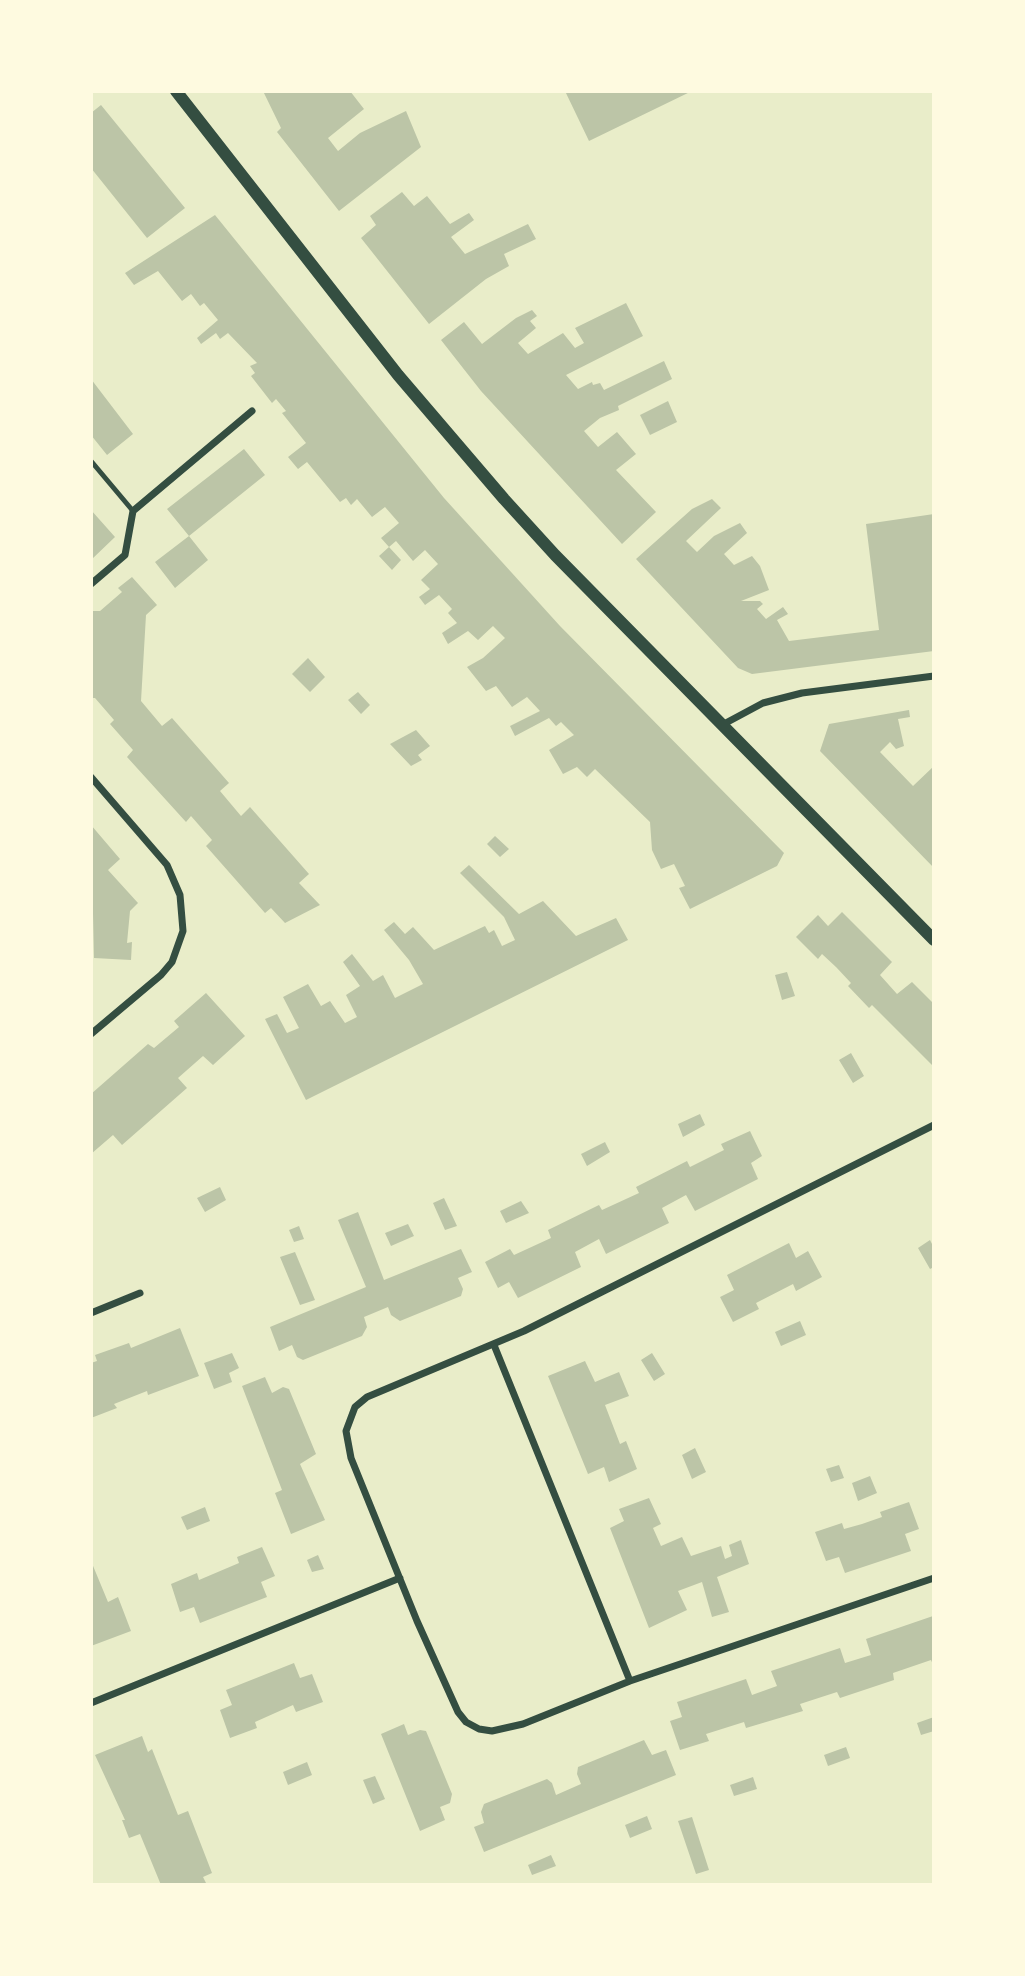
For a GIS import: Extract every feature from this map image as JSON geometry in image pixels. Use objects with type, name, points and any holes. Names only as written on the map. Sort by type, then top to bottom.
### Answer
[{"type":"street","points":[[176,91],[446,432],[555,555],[934,940]]},
{"type":"street","points":[[91,584],[125,555],[133,511],[252,411]]},
{"type":"street","points":[[722,725],[763,703],[802,693],[934,677]]},
{"type":"street","points":[[91,777],[167,865],[180,895],[183,931],[172,962],[161,975],[91,1034]]},
{"type":"street","points":[[934,1125],[494,1345],[367,1397],[355,1407],[346,1431],[351,1458],[451,1700],[466,1723],[479,1730],[492,1731],[523,1724],[630,1681],[934,1578]]},
{"type":"street","points":[[91,1312],[140,1293]]},
{"type":"street","points":[[494,1345],[630,1681]]},
{"type":"street","points":[[91,1703],[400,1578]]},
{"type":"lane","points":[[91,461],[133,511]]},
{"type":"building","points":[[263,91],[350,91],[364,109],[328,138],[338,151],[360,133],[406,111],[421,147],[339,211],[277,132],[281,128]]},
{"type":"building","points":[[565,91],[692,91],[589,141]]},
{"type":"building","points":[[101,105],[185,208],[147,238],[91,168],[91,113]]},
{"type":"building","points":[[402,192],[414,206],[427,196],[450,224],[469,213],[474,220],[451,237],[465,254],[528,224],[536,239],[504,254],[509,266],[486,279],[429,324],[361,238],[376,225],[370,216]]},
{"type":"building","points":[[215,215],[444,498],[560,626],[784,853],[777,866],[690,909],[679,888],[685,886],[674,864],[661,869],[652,850],[650,822],[595,769],[587,777],[577,767],[563,774],[549,750],[574,735],[561,722],[556,726],[549,718],[515,736],[510,726],[540,711],[527,697],[512,707],[496,686],[486,691],[467,667],[483,658],[505,638],[493,626],[478,640],[468,631],[448,644],[442,633],[457,623],[448,613],[452,609],[439,595],[425,605],[419,597],[430,589],[421,580],[438,564],[425,550],[413,561],[396,541],[389,547],[381,538],[399,523],[385,507],[372,517],[357,499],[351,505],[346,498],[340,502],[307,462],[298,469],[288,457],[306,443],[282,413],[286,411],[276,399],[272,403],[251,376],[255,373],[250,366],[257,363],[228,333],[220,339],[216,333],[201,344],[197,338],[218,320],[204,303],[200,306],[191,294],[182,301],[158,271],[134,285],[125,273]]},
{"type":"building","points":[[626,303],[643,336],[566,375],[578,389],[592,382],[593,385],[600,383],[604,390],[664,361],[672,379],[618,406],[619,410],[600,418],[584,431],[598,447],[617,432],[636,454],[616,470],[656,512],[622,544],[481,391],[441,340],[464,322],[482,344],[516,318],[532,310],[537,316],[530,321],[536,328],[518,343],[528,354],[563,333],[575,348],[584,343],[575,328]]},
{"type":"building","points":[[91,379],[133,434],[107,455],[91,435]]},
{"type":"building","points":[[668,401],[677,422],[650,435],[640,415]]},
{"type":"building","points":[[244,449],[265,475],[189,536],[167,509]]},
{"type":"building","points":[[712,499],[721,508],[686,541],[697,552],[714,536],[740,523],[747,533],[724,554],[734,565],[752,556],[760,566],[769,590],[741,601],[760,601],[763,604],[757,609],[766,619],[783,607],[788,614],[777,620],[789,641],[879,630],[866,524],[934,514],[934,651],[752,674],[738,668],[636,559],[692,509]]},
{"type":"building","points":[[91,510],[115,537],[91,560]]},
{"type":"building","points":[[189,536],[208,560],[175,588],[155,562]]},
{"type":"building","points":[[389,547],[401,560],[392,570],[379,556]]},
{"type":"building","points":[[132,577],[157,605],[146,615],[141,701],[162,726],[172,718],[229,783],[220,791],[241,816],[250,807],[309,874],[299,883],[320,905],[285,923],[271,908],[265,913],[206,846],[212,840],[191,816],[186,822],[127,757],[133,750],[110,724],[114,720],[95,698],[91,698],[91,611],[100,611],[122,592],[118,588]]},
{"type":"building","points":[[308,658],[325,677],[310,692],[292,674]]},
{"type":"building","points":[[358,692],[370,705],[361,714],[348,700]]},
{"type":"building","points":[[909,710],[910,717],[898,719],[904,746],[896,749],[890,742],[880,752],[913,786],[934,766],[934,868],[820,751],[829,724]]},
{"type":"building","points":[[416,730],[430,746],[418,755],[422,760],[411,766],[390,744]]},
{"type":"building","points":[[91,825],[120,859],[108,870],[138,903],[130,911],[127,943],[132,942],[131,960],[94,958]]},
{"type":"building","points":[[495,836],[509,849],[500,857],[487,844]]},
{"type":"building","points":[[469,865],[519,914],[543,901],[576,936],[616,918],[628,940],[306,1100],[265,1019],[277,1014],[287,1033],[299,1028],[283,997],[308,984],[321,1006],[330,1001],[345,1023],[357,1017],[346,995],[360,986],[343,962],[352,954],[373,981],[383,975],[395,998],[423,984],[409,960],[384,930],[394,922],[405,934],[413,927],[434,950],[485,926],[489,933],[494,930],[502,946],[515,940],[504,917],[460,873]]},
{"type":"building","points":[[842,912],[892,962],[880,975],[897,994],[912,982],[934,1004],[934,1067],[872,1005],[869,1008],[848,986],[851,983],[836,967],[822,954],[818,959],[796,937],[818,915],[828,926]]},
{"type":"building","points":[[787,972],[795,996],[782,1000],[775,975]]},
{"type":"building","points":[[206,993],[245,1036],[213,1065],[203,1056],[178,1078],[187,1088],[122,1145],[113,1135],[91,1154],[91,1094],[148,1044],[154,1048],[179,1027],[174,1021]]},
{"type":"building","points":[[851,1053],[864,1076],[853,1083],[839,1060]]},
{"type":"building","points":[[700,1114],[705,1125],[683,1137],[678,1124]]},
{"type":"building","points":[[750,1131],[762,1156],[751,1163],[758,1179],[695,1211],[686,1195],[662,1208],[669,1223],[606,1254],[599,1239],[575,1252],[581,1267],[518,1298],[509,1282],[498,1288],[485,1262],[510,1249],[514,1255],[551,1238],[548,1230],[599,1205],[602,1210],[639,1193],[636,1187],[687,1161],[690,1167],[724,1150],[721,1144]]},
{"type":"building","points":[[605,1142],[610,1152],[587,1166],[581,1154]]},
{"type":"building","points":[[220,1187],[226,1200],[205,1212],[197,1198]]},
{"type":"building","points":[[444,1198],[457,1226],[445,1230],[433,1203]]},
{"type":"building","points":[[521,1201],[529,1213],[506,1223],[500,1211]]},
{"type":"building","points":[[358,1212],[384,1280],[461,1249],[472,1272],[458,1278],[463,1289],[461,1296],[400,1321],[391,1315],[388,1307],[364,1317],[367,1327],[362,1336],[303,1360],[297,1357],[292,1345],[279,1351],[270,1327],[366,1287],[338,1220]]},
{"type":"building","points":[[408,1224],[414,1236],[391,1246],[385,1233]]},
{"type":"building","points":[[299,1226],[304,1239],[294,1242],[289,1230]]},
{"type":"building","points":[[930,1240],[934,1248],[934,1267],[930,1269],[918,1248]]},
{"type":"building","points":[[789,1243],[796,1258],[808,1251],[822,1277],[796,1291],[793,1284],[756,1303],[759,1309],[733,1322],[720,1297],[734,1290],[727,1275]]},
{"type":"building","points":[[295,1252],[315,1300],[300,1305],[280,1257]]},
{"type":"building","points":[[800,1321],[806,1335],[781,1346],[775,1332]]},
{"type":"building","points":[[180,1328],[199,1376],[148,1395],[147,1391],[114,1404],[117,1408],[91,1418],[91,1363],[97,1361],[95,1355],[129,1343],[131,1348]]},
{"type":"building","points":[[232,1353],[239,1368],[229,1373],[232,1382],[214,1389],[204,1363]]},
{"type":"building","points":[[652,1353],[665,1374],[654,1381],[641,1360]]},
{"type":"building","points":[[585,1361],[595,1382],[619,1372],[629,1396],[605,1405],[620,1444],[626,1441],[637,1469],[609,1482],[604,1467],[588,1474],[548,1376]]},
{"type":"building","points":[[265,1377],[272,1393],[283,1387],[289,1389],[316,1454],[300,1464],[325,1520],[291,1534],[275,1493],[282,1490],[242,1386]]},
{"type":"building","points":[[695,1448],[706,1472],[692,1479],[682,1455]]},
{"type":"building","points":[[839,1465],[844,1478],[831,1482],[826,1469]]},
{"type":"building","points":[[870,1476],[877,1493],[858,1501],[852,1483]]},
{"type":"building","points":[[649,1498],[661,1524],[653,1528],[661,1546],[682,1537],[691,1556],[721,1546],[725,1559],[732,1556],[729,1545],[741,1540],[749,1564],[717,1577],[729,1612],[712,1617],[702,1582],[678,1591],[687,1610],[649,1628],[610,1528],[624,1521],[619,1509]]},
{"type":"building","points":[[909,1502],[919,1529],[905,1534],[911,1551],[845,1573],[839,1557],[826,1561],[815,1532],[842,1523],[844,1529],[862,1524],[882,1517],[880,1512]]},
{"type":"building","points":[[205,1507],[210,1521],[187,1530],[181,1517]]},
{"type":"building","points":[[262,1547],[275,1576],[261,1582],[267,1597],[200,1623],[194,1607],[180,1612],[171,1584],[197,1573],[199,1580],[239,1563],[237,1557]]},
{"type":"building","points":[[318,1555],[324,1569],[312,1572],[307,1560]]},
{"type":"building","points":[[91,1561],[108,1602],[118,1597],[131,1631],[91,1646]]},
{"type":"building","points":[[933,1616],[934,1667],[931,1660],[893,1673],[894,1680],[840,1698],[837,1692],[800,1704],[803,1711],[746,1728],[744,1722],[706,1734],[709,1741],[680,1750],[670,1721],[682,1717],[677,1702],[746,1679],[752,1695],[777,1686],[771,1671],[840,1648],[845,1663],[871,1655],[866,1639]]},
{"type":"building","points":[[294,1663],[300,1678],[312,1674],[323,1702],[296,1712],[293,1705],[255,1722],[257,1728],[230,1738],[220,1710],[232,1705],[226,1690]]},
{"type":"building","points":[[934,1717],[934,1731],[921,1735],[917,1723]]},
{"type":"building","points":[[404,1724],[408,1735],[420,1730],[426,1731],[452,1794],[450,1803],[440,1807],[445,1820],[420,1831],[381,1734]]},
{"type":"building","points":[[142,1736],[148,1752],[152,1749],[178,1815],[188,1811],[212,1873],[203,1877],[207,1885],[161,1885],[140,1834],[129,1838],[122,1820],[125,1820],[95,1755]]},
{"type":"building","points":[[644,1740],[652,1755],[666,1750],[676,1775],[484,1852],[474,1827],[484,1823],[481,1812],[484,1804],[547,1779],[552,1783],[556,1795],[581,1784],[577,1774],[578,1767]]},
{"type":"building","points":[[846,1747],[850,1758],[828,1766],[824,1755]]},
{"type":"building","points":[[307,1762],[312,1775],[288,1785],[283,1772]]},
{"type":"building","points":[[375,1776],[385,1799],[373,1804],[363,1780]]},
{"type":"building","points":[[753,1777],[757,1789],[734,1796],[730,1785]]},
{"type":"building","points":[[647,1816],[652,1829],[630,1838],[625,1825]]},
{"type":"building","points":[[692,1817],[709,1870],[696,1874],[678,1821]]},
{"type":"building","points":[[551,1855],[556,1866],[532,1875],[528,1865]]}]
